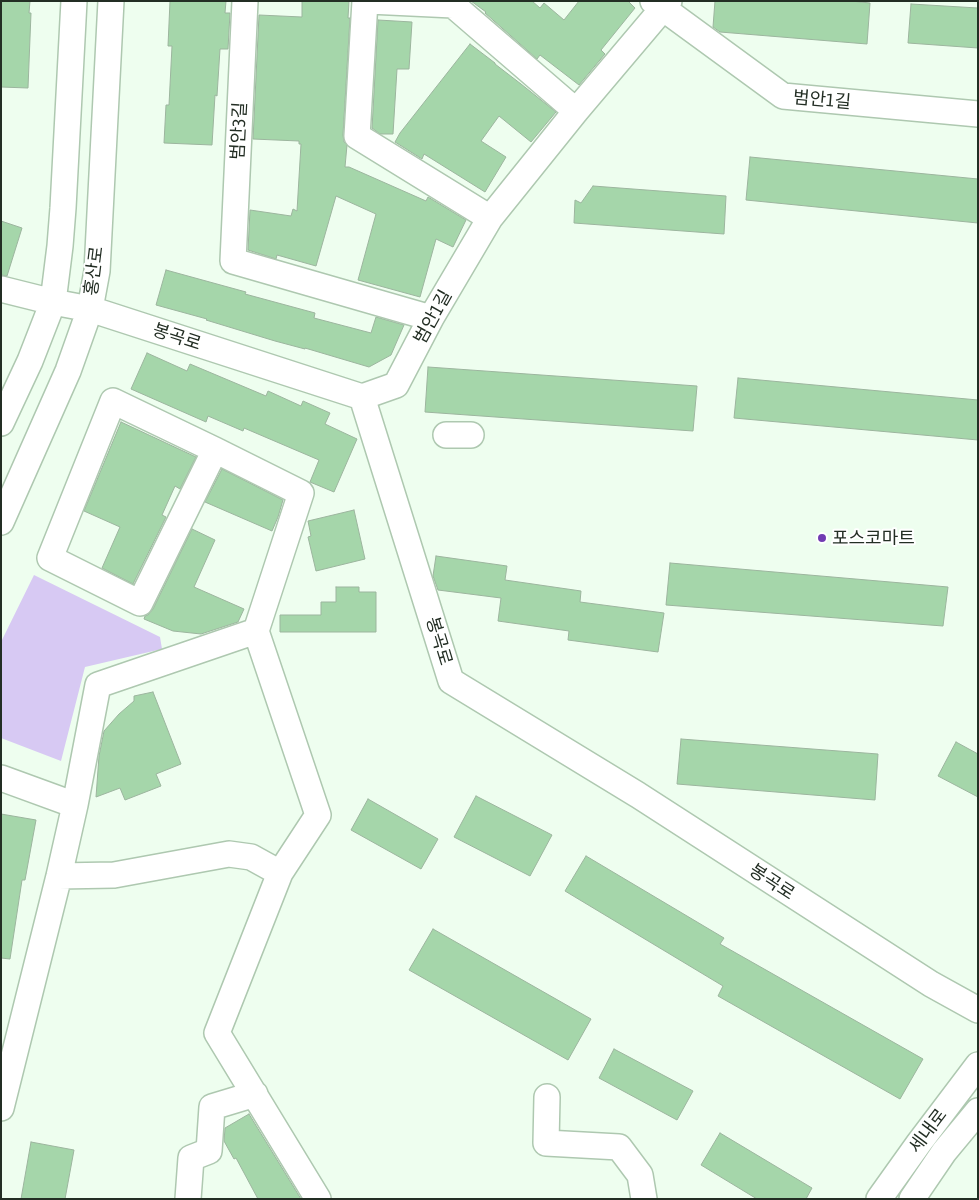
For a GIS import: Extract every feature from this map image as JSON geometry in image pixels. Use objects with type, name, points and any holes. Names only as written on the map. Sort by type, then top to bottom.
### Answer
[{"type":"street","name":"홍산로","points":[[1,423],[30,361],[52,302],[64,208],[74,1]]},
{"type":"street","name":"홍산로","points":[[1,522],[68,371],[90,309],[97,271],[110,1]]},
{"type":"street","name":"범안3길","points":[[245,1],[233,261],[431,318]]},
{"type":"street","points":[[365,1],[356,136],[490,218]]},
{"type":"street","points":[[369,1],[453,5],[576,111]]},
{"type":"street","name":"범안1길","points":[[362,397],[396,385],[431,318],[490,218],[662,4],[783,96],[978,114]]},
{"type":"street","name":"봉곡로","points":[[1,289],[52,302],[90,309],[362,397],[451,681],[638,795],[931,984],[978,1010]]},
{"type":"street","points":[[215,450],[140,603],[50,558],[113,401],[215,450],[301,493],[256,631],[318,815],[280,873],[217,1033],[318,1199]]},
{"type":"street","points":[[446,435],[470,435]]},
{"type":"street","points":[[1,1108],[59,876],[98,685],[256,631]]},
{"type":"street","points":[[1,778],[75,805]]},
{"type":"street","points":[[59,876],[114,874],[229,854],[251,857],[280,873]]},
{"type":"street","name":"세내로","points":[[879,1199],[918,1143],[978,1065]]},
{"type":"street","points":[[188,1199],[191,1158],[209,1151],[212,1107],[255,1094]]},
{"type":"street","points":[[547,1097],[546,1143],[618,1147],[640,1175],[644,1199]]},
{"type":"street","name":"세내로","points":[[912,1199],[944,1152],[978,1111]]},
{"type":"shaded area","points":[[34,575],[160,637],[162,649],[85,667],[61,761],[1,738],[1,642]]},
{"type":"building","points":[[1,1],[30,1],[28,88],[1,87]]},
{"type":"building","points":[[170,1],[226,1],[225,13],[230,13],[228,49],[220,49],[212,145],[164,143],[166,105],[169,105],[172,46],[168,46]]},
{"type":"building","points":[[302,1],[349,1],[348,18],[350,18],[343,135],[344,142],[347,145],[345,167],[349,167],[426,201],[428,197],[466,220],[453,247],[436,239],[420,297],[358,280],[376,214],[336,196],[316,266],[277,255],[276,259],[248,250],[250,210],[291,216],[293,209],[297,211],[301,144],[299,144],[299,141],[253,139],[259,15],[302,17]]},
{"type":"building","points":[[471,1],[532,1],[540,8],[544,3],[564,20],[579,1],[628,1],[635,8],[601,50],[605,54],[579,85],[540,55],[537,59],[486,12]]},
{"type":"building","points":[[715,1],[851,1],[870,3],[867,44],[720,32],[713,27]]},
{"type":"building","points":[[911,4],[978,8],[978,48],[908,43]]},
{"type":"building","points":[[378,20],[412,22],[409,69],[397,69],[393,134],[380,134],[372,128]]},
{"type":"building","points":[[470,44],[556,112],[531,142],[499,116],[481,141],[506,157],[485,192],[424,154],[422,159],[395,142]]},
{"type":"building","points":[[750,157],[978,179],[978,223],[746,200]]},
{"type":"building","points":[[593,186],[726,196],[724,234],[574,223],[575,200],[581,203]]},
{"type":"building","points":[[1,221],[22,228],[7,276],[1,275]]},
{"type":"building","points":[[166,270],[315,313],[314,318],[371,333],[376,317],[404,325],[391,355],[369,367],[156,305]]},
{"type":"building","points":[[147,353],[187,371],[190,364],[266,396],[268,391],[301,406],[303,401],[330,413],[325,424],[357,439],[334,492],[310,482],[319,460],[244,428],[243,431],[208,416],[206,422],[131,389]]},
{"type":"building","points":[[428,367],[697,386],[693,431],[425,412]]},
{"type":"building","points":[[738,378],[978,400],[978,440],[734,418]]},
{"type":"building","points":[[121,422],[196,457],[180,489],[175,486],[162,515],[166,517],[133,584],[102,568],[120,527],[84,511]]},
{"type":"building","points":[[222,469],[283,500],[272,531],[205,502]]},
{"type":"building","points":[[354,510],[365,559],[316,571],[308,537],[311,536],[308,521]]},
{"type":"building","points":[[192,529],[215,540],[194,587],[244,609],[238,622],[201,634],[173,631],[144,619],[153,609]]},
{"type":"building","points":[[436,556],[507,566],[505,580],[581,591],[580,602],[664,613],[658,652],[568,640],[569,631],[498,621],[501,598],[438,590],[433,576]]},
{"type":"building","points":[[670,563],[948,587],[943,626],[666,605]]},
{"type":"building","points":[[336,587],[359,587],[359,592],[376,592],[376,632],[280,632],[280,615],[321,615],[321,602],[336,602]]},
{"type":"building","points":[[153,692],[181,764],[156,774],[161,786],[125,800],[120,788],[96,797],[99,756],[104,731],[134,701],[134,696]]},
{"type":"building","points":[[681,739],[878,754],[875,800],[677,784]]},
{"type":"building","points":[[956,742],[978,754],[978,797],[938,776]]},
{"type":"building","points":[[476,796],[552,835],[530,876],[454,837]]},
{"type":"building","points":[[368,799],[438,839],[421,869],[351,830]]},
{"type":"building","points":[[1,814],[36,820],[25,880],[22,880],[10,959],[1,958]]},
{"type":"building","points":[[586,856],[724,938],[720,944],[923,1059],[900,1099],[718,996],[723,986],[565,891]]},
{"type":"building","points":[[433,929],[591,1019],[568,1060],[409,970]]},
{"type":"building","points":[[614,1049],[693,1091],[677,1120],[599,1078]]},
{"type":"building","points":[[249,1114],[301,1199],[258,1199],[236,1158],[234,1159],[224,1141],[225,1128]]},
{"type":"building","points":[[720,1133],[812,1188],[806,1199],[757,1199],[701,1165]]},
{"type":"building","points":[[31,1142],[74,1150],[65,1199],[21,1199]]},
{"type":"place","name":"포스코마트","points":[[822,538]]}]
